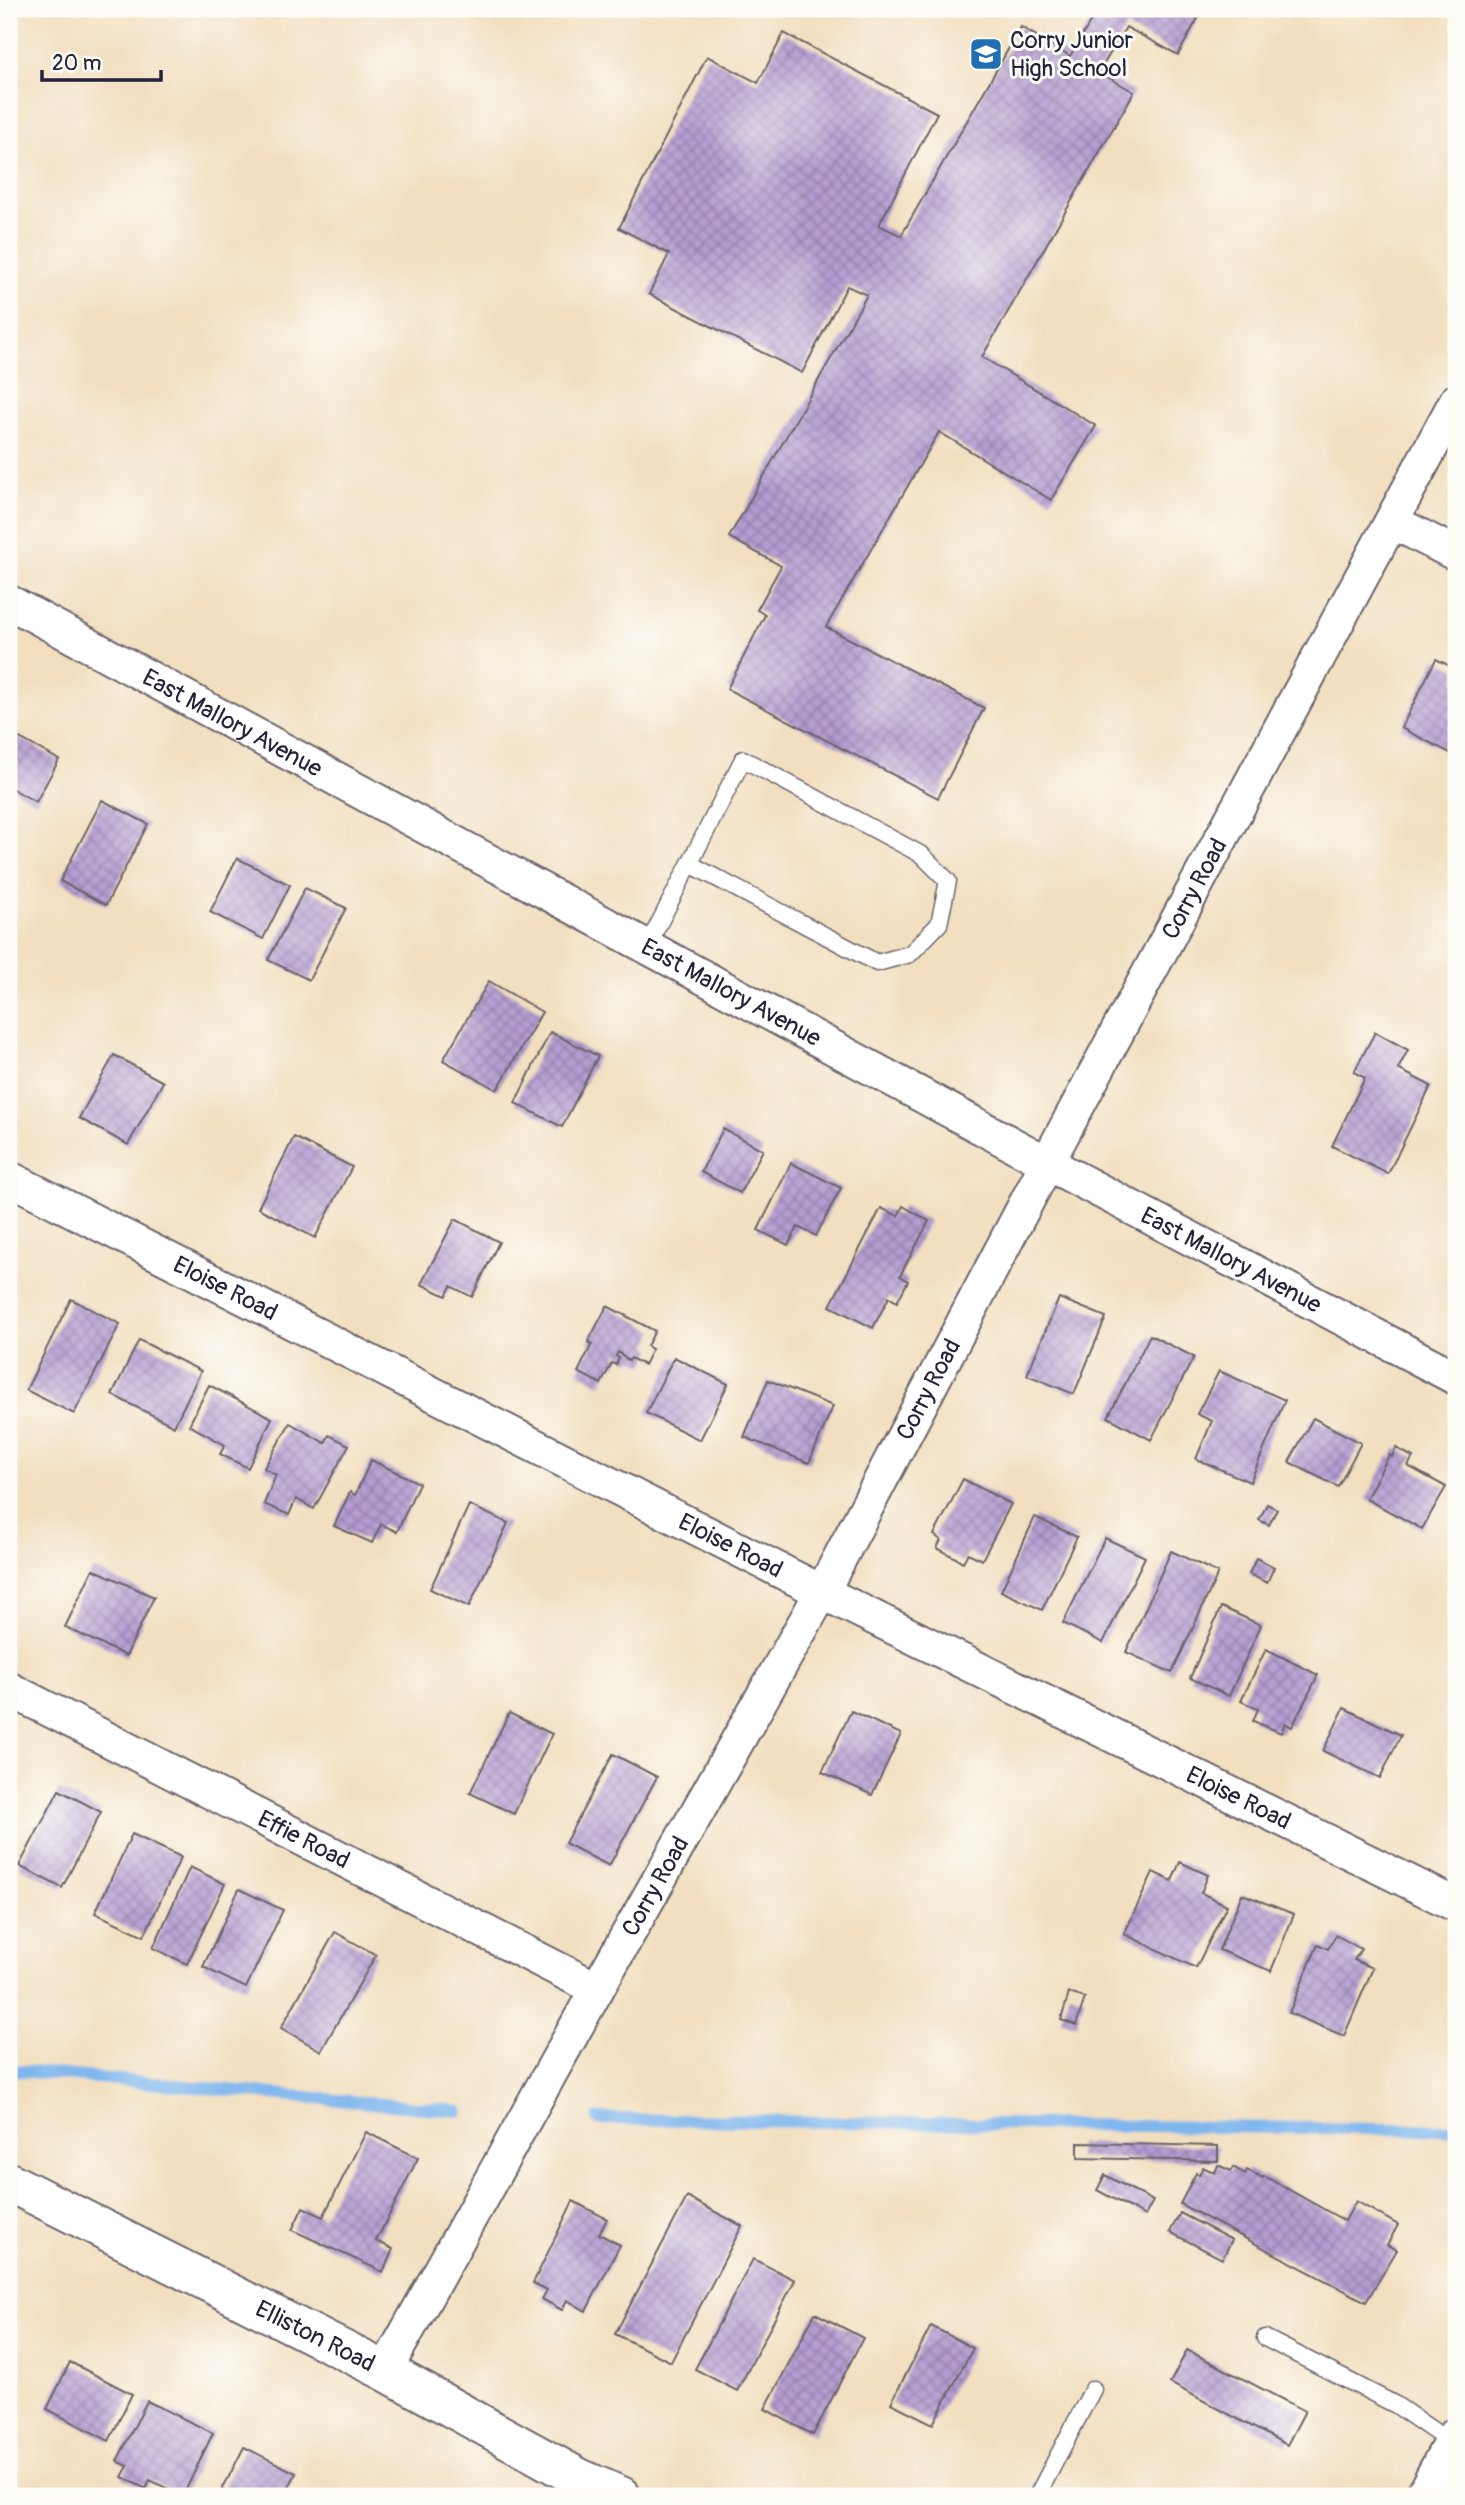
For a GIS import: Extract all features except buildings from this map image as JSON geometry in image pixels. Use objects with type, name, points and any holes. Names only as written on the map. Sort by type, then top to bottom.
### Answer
[{"type":"main road","name":"Elliston Road","points":[[9,2182],[385,2371],[574,2487],[621,2496]]},
{"type":"main road","points":[[1425,2496],[1455,2443]]},
{"type":"street","name":"Corry Road","points":[[385,2371],[822,1591],[1047,1163],[1456,401]]},
{"type":"street","points":[[1393,522],[1456,554]]},
{"type":"street","name":"East Mallory Avenue","points":[[9,602],[1047,1163],[1456,1378]]},
{"type":"street","name":"Eloise Road","points":[[9,1178],[822,1591],[1456,1905]]},
{"type":"street","name":"Effie Road","points":[[9,1689],[597,1989]]},
{"type":"lane","points":[[647,947],[743,759],[922,855],[948,881],[939,923],[910,954],[877,963],[690,864]]},
{"type":"lane","points":[[1265,2339],[1396,2405],[1455,2443]]},
{"type":"lane","points":[[1037,2496],[1093,2389]]},
{"type":"waterway","points":[[9,2070],[458,2111]]},
{"type":"waterway","points":[[598,2119],[1456,2130]]},
{"type":"place","name":"Corry Junior High School","points":[[986,54]]}]
